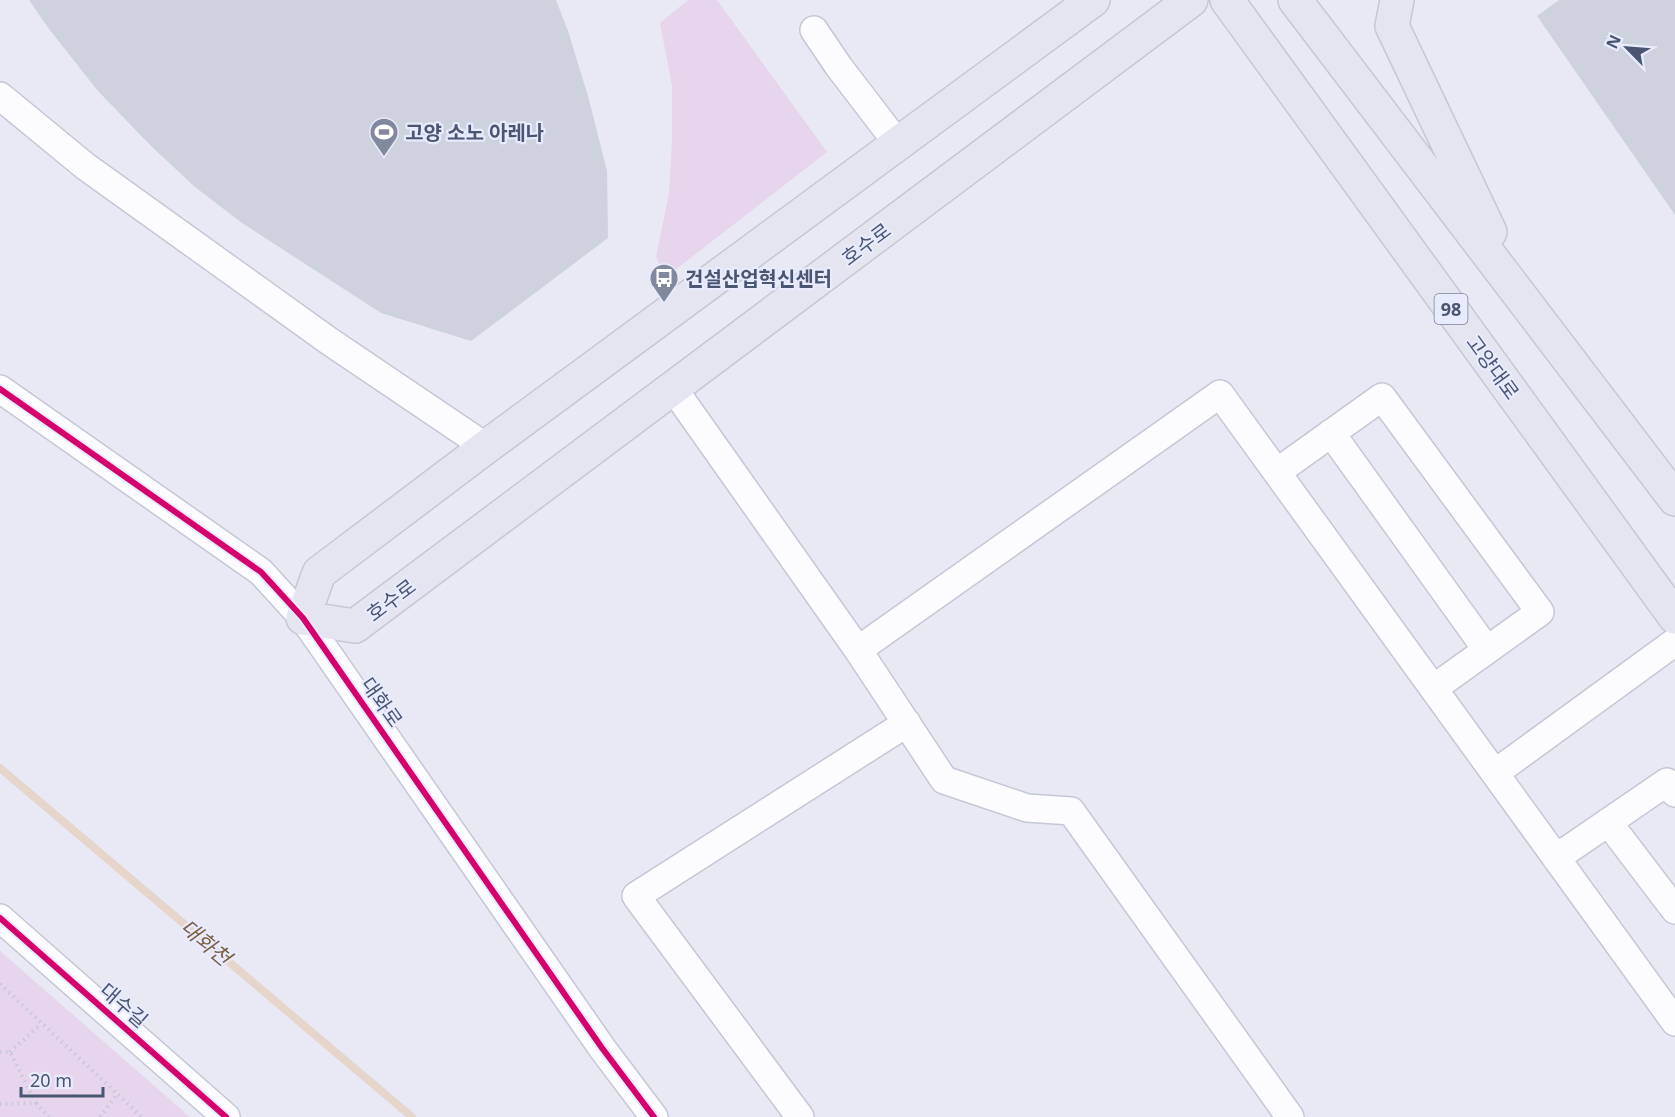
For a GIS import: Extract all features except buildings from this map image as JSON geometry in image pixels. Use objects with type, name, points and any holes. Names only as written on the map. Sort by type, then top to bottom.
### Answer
[{"type":"main road","points":[[303,618],[319,573],[486,447],[1093,0]]},
{"type":"main road","name":"호수로","points":[[303,618],[355,626],[1191,0]]},
{"type":"main road","name":"고양대로","points":[[1227,0],[1675,617]]},
{"type":"main road","points":[[1295,0],[1675,499]]},
{"type":"main road","points":[[1397,0],[1392,26],[1519,293]]},
{"type":"street","points":[[814,30],[897,144]]},
{"type":"street","points":[[0,96],[85,166],[329,341],[486,447]]},
{"type":"street","points":[[674,388],[858,650],[944,780],[1027,808],[1071,811],[1290,1117]]},
{"type":"street","name":"대화로","points":[[0,389],[261,572],[303,618],[595,1038],[654,1117]]},
{"type":"street","points":[[858,650],[1220,394],[1675,1022]]},
{"type":"street","points":[[1277,472],[1382,397],[1540,612],[1434,688]]},
{"type":"street","points":[[1331,434],[1487,650]]},
{"type":"street","points":[[1495,773],[1675,642]]},
{"type":"street","points":[[800,1117],[636,896],[907,723]]},
{"type":"street","points":[[1556,858],[1667,782],[1675,793]]},
{"type":"street","points":[[1608,822],[1675,910]]},
{"type":"street","name":"대수길","points":[[0,918],[226,1117]]},
{"type":"path","points":[[0,984],[142,1117]]},
{"type":"path","points":[[0,1052],[10,1052],[41,1024]]},
{"type":"path","points":[[10,1052],[36,1103],[50,1117]]},
{"type":"path","points":[[100,1117],[118,1093]]},
{"type":"path","points":[[0,1104],[36,1103]]},
{"type":"shaded area","points":[[688,0],[717,0],[827,152],[666,277],[656,257],[669,193],[672,86],[660,23]]},
{"type":"shaded area","points":[[0,951],[190,1117],[0,1117]]},
{"type":"waterway","name":"대화천","points":[[0,768],[412,1117]]},
{"type":"cycle path","points":[[0,389],[261,572],[303,618],[602,1048],[654,1117]]},
{"type":"cycle path","points":[[0,918],[226,1117]]},
{"type":"place","name":"고양 소노 아레나","points":[[384,158]]},
{"type":"place","name":"건설산업혁신센터","points":[[664,304]]}]
